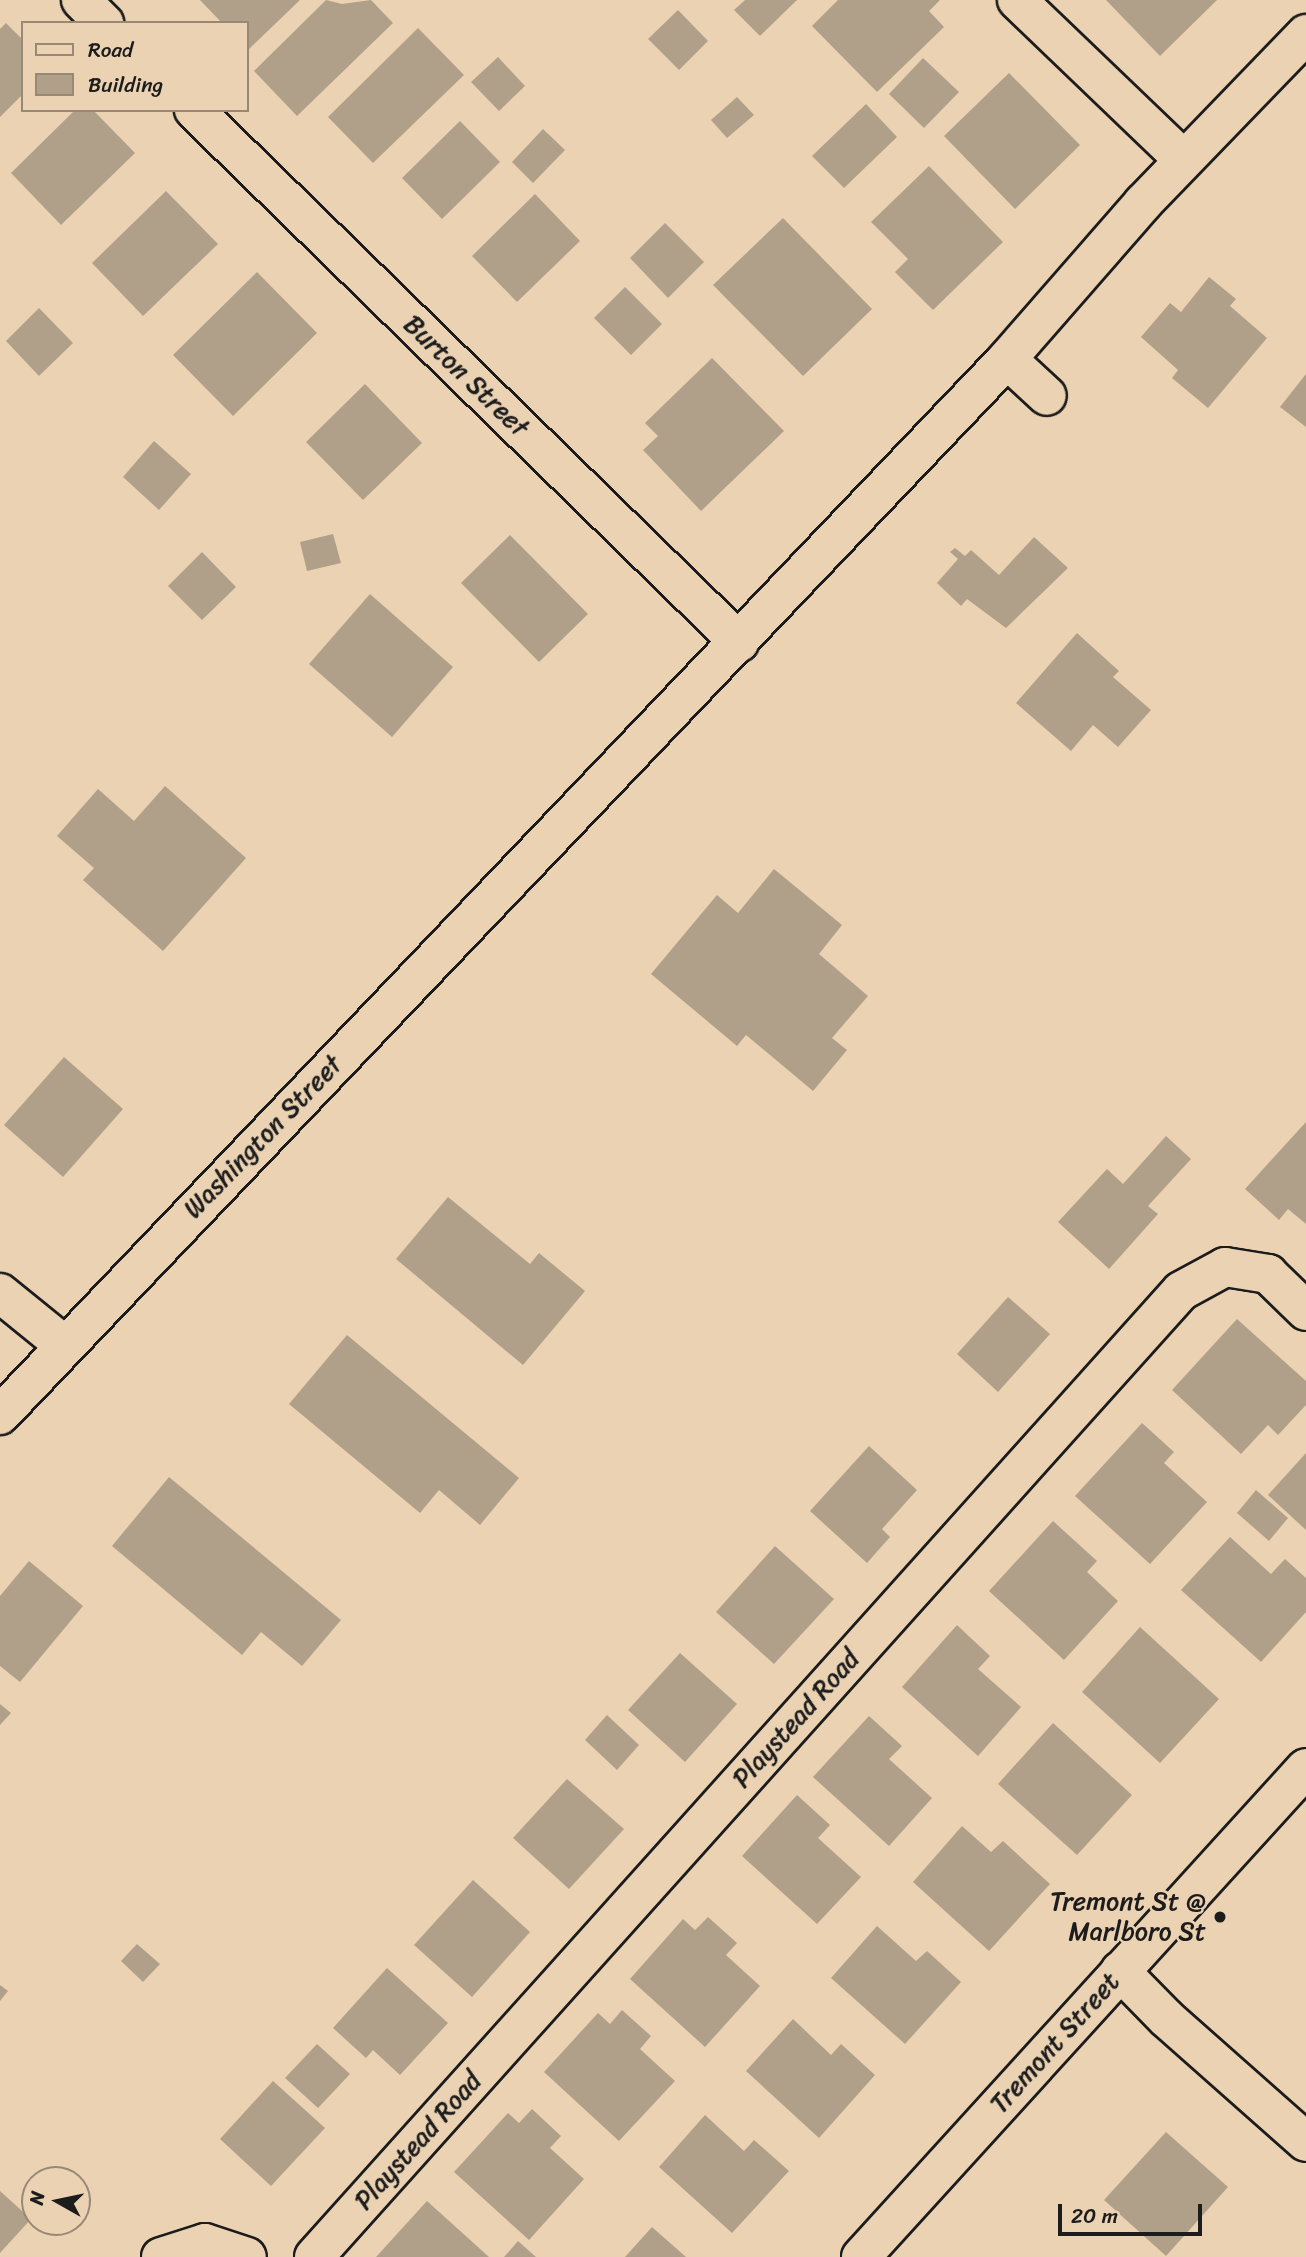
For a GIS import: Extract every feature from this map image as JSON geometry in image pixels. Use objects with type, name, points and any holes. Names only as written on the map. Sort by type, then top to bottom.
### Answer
[{"type":"street","points":[[80,0],[102,21]]},
{"type":"street","points":[[1017,0],[1184,160]]},
{"type":"street","name":"Washington Street","points":[[0,1415],[63,1344],[529,862],[1007,359],[1184,160],[1306,34]]},
{"type":"street","name":"Burton Street","points":[[196,112],[738,642]]},
{"type":"street","points":[[1007,359],[1047,396]]},
{"type":"street","name":"Playstead Road","points":[[314,2257],[1181,1291],[1225,1267],[1268,1274],[1306,1311]]},
{"type":"street","points":[[0,1293],[63,1344]]},
{"type":"street","name":"Tremont Street","points":[[861,2257],[1306,1768]]},
{"type":"street","points":[[1120,1971],[1166,2018],[1306,2142]]},
{"type":"street","points":[[161,2257],[205,2243],[247,2257]]},
{"type":"building","points":[[200,0],[300,0],[248,50],[248,21],[220,21]]},
{"type":"building","points":[[326,0],[342,4],[371,0],[393,23],[297,116],[254,71]]},
{"type":"building","points":[[745,0],[797,0],[760,36],[734,10]]},
{"type":"building","points":[[838,0],[940,0],[929,11],[944,27],[877,92],[812,26]]},
{"type":"building","points":[[1106,0],[1217,0],[1160,56]]},
{"type":"building","points":[[678,10],[708,41],[679,70],[648,39]]},
{"type":"building","points":[[6,23],[21,38],[21,96],[0,117],[0,29]]},
{"type":"building","points":[[418,28],[464,75],[373,163],[328,117]]},
{"type":"building","points":[[498,57],[525,86],[499,111],[471,82]]},
{"type":"building","points":[[923,58],[959,92],[924,128],[889,94]]},
{"type":"building","points":[[1009,73],[1080,145],[1015,209],[944,136]]},
{"type":"building","points":[[737,97],[754,115],[727,138],[711,120]]},
{"type":"building","points":[[866,104],[897,137],[844,188],[812,156]]},
{"type":"building","points":[[73,112],[95,112],[135,153],[61,225],[11,173]]},
{"type":"building","points":[[460,121],[500,162],[442,219],[402,178]]},
{"type":"building","points":[[543,129],[565,150],[533,183],[512,162]]},
{"type":"building","points":[[929,166],[1003,242],[933,310],[895,272],[908,259],[871,222]]},
{"type":"building","points":[[166,191],[218,244],[143,316],[92,263]]},
{"type":"building","points":[[535,194],[580,241],[517,302],[472,256]]},
{"type":"building","points":[[783,218],[872,309],[803,376],[713,285]]},
{"type":"building","points":[[665,223],[704,262],[668,298],[630,258]]},
{"type":"building","points":[[257,272],[317,333],[233,416],[173,355]]},
{"type":"building","points":[[1209,277],[1236,299],[1230,306],[1267,338],[1208,408],[1172,378],[1178,370],[1141,337],[1170,303],[1181,312]]},
{"type":"building","points":[[625,287],[662,324],[631,355],[594,318]]},
{"type":"building","points":[[39,308],[73,343],[39,376],[6,341]]},
{"type":"building","points":[[712,358],[784,431],[701,511],[643,450],[658,436],[645,423]]},
{"type":"building","points":[[1306,374],[1306,427],[1280,407]]},
{"type":"building","points":[[365,384],[422,443],[363,500],[306,442]]},
{"type":"building","points":[[154,441],[191,474],[159,510],[123,477]]},
{"type":"building","points":[[333,534],[341,563],[307,571],[300,542]]},
{"type":"building","points":[[510,535],[588,614],[539,662],[461,583]]},
{"type":"building","points":[[1034,537],[1068,568],[1006,628],[967,599],[961,606],[937,583],[958,559],[950,552],[955,548],[965,556],[971,550],[999,575]]},
{"type":"building","points":[[202,552],[236,587],[202,620],[168,586]]},
{"type":"building","points":[[370,594],[453,667],[392,737],[309,664]]},
{"type":"building","points":[[1077,633],[1119,671],[1113,677],[1151,710],[1118,747],[1093,725],[1071,751],[1016,703]]},
{"type":"building","points":[[165,786],[246,858],[163,951],[83,880],[94,868],[57,836],[98,789],[134,821]]},
{"type":"building","points":[[774,869],[842,925],[819,954],[868,996],[832,1038],[847,1050],[813,1091],[746,1035],[737,1046],[651,974],[717,895],[738,913]]},
{"type":"building","points":[[64,1057],[123,1109],[63,1177],[4,1125]]},
{"type":"building","points":[[1306,1122],[1306,1224],[1288,1209],[1279,1220],[1245,1189]]},
{"type":"building","points":[[1166,1136],[1191,1159],[1148,1206],[1158,1214],[1109,1269],[1058,1222],[1107,1169],[1123,1184]]},
{"type":"building","points":[[448,1197],[530,1264],[539,1253],[585,1291],[523,1365],[396,1259]]},
{"type":"building","points":[[1008,1297],[1050,1334],[998,1392],[957,1354]]},
{"type":"building","points":[[1237,1319],[1306,1381],[1306,1405],[1278,1435],[1268,1425],[1241,1454],[1172,1390]]},
{"type":"building","points":[[347,1335],[519,1478],[480,1525],[439,1490],[420,1513],[289,1404]]},
{"type":"building","points":[[1142,1423],[1174,1452],[1164,1463],[1207,1502],[1150,1564],[1075,1496]]},
{"type":"building","points":[[869,1446],[917,1490],[882,1529],[890,1537],[867,1563],[810,1511]]},
{"type":"building","points":[[1306,1453],[1306,1530],[1268,1495]]},
{"type":"building","points":[[169,1477],[341,1620],[302,1666],[261,1632],[242,1655],[112,1546]]},
{"type":"building","points":[[1256,1490],[1288,1518],[1269,1541],[1237,1513]]},
{"type":"building","points":[[1053,1521],[1097,1561],[1087,1572],[1118,1601],[1064,1660],[989,1591]]},
{"type":"building","points":[[1230,1537],[1271,1574],[1285,1559],[1306,1578],[1306,1612],[1261,1662],[1181,1590]]},
{"type":"building","points":[[775,1546],[834,1599],[774,1664],[716,1612]]},
{"type":"building","points":[[29,1561],[83,1606],[20,1682],[0,1666],[0,1596]]},
{"type":"building","points":[[957,1625],[990,1656],[978,1669],[1021,1707],[978,1756],[902,1687]]},
{"type":"building","points":[[1140,1627],[1219,1699],[1160,1763],[1082,1692]]},
{"type":"building","points":[[680,1653],[737,1704],[685,1762],[628,1710]]},
{"type":"building","points":[[0,1704],[11,1713],[0,1725]]},
{"type":"building","points":[[607,1715],[639,1745],[617,1770],[585,1740]]},
{"type":"building","points":[[869,1716],[902,1746],[889,1759],[932,1798],[889,1846],[813,1777]]},
{"type":"building","points":[[1053,1723],[1132,1795],[1077,1855],[998,1784]]},
{"type":"building","points":[[567,1779],[624,1829],[569,1889],[513,1838]]},
{"type":"building","points":[[797,1795],[830,1825],[818,1838],[861,1877],[817,1924],[742,1856]]},
{"type":"building","points":[[962,1826],[991,1852],[1003,1841],[1050,1884],[989,1951],[913,1882]]},
{"type":"building","points":[[473,1880],[530,1932],[472,1997],[414,1945]]},
{"type":"building","points":[[708,1917],[737,1943],[726,1955],[760,1986],[705,2047],[630,1979],[683,1919],[695,1930]]},
{"type":"building","points":[[877,1926],[916,1961],[927,1951],[961,1982],[905,2044],[831,1978]]},
{"type":"building","points":[[137,1944],[160,1964],[143,1982],[121,1961]]},
{"type":"building","points":[[387,1968],[448,2023],[400,2075],[373,2050],[366,2058],[333,2028]]},
{"type":"building","points":[[0,1985],[8,1991],[0,2001]]},
{"type":"building","points":[[622,2010],[651,2036],[640,2049],[675,2081],[619,2141],[544,2072],[598,2013],[610,2024]]},
{"type":"building","points":[[793,2019],[831,2055],[841,2044],[875,2075],[819,2138],[746,2071]]},
{"type":"building","points":[[317,2044],[350,2074],[318,2108],[285,2078]]},
{"type":"building","points":[[273,2081],[325,2128],[271,2186],[220,2139]]},
{"type":"building","points":[[532,2109],[561,2136],[550,2148],[584,2179],[529,2240],[454,2172],[508,2113],[519,2123]]},
{"type":"building","points":[[705,2115],[744,2151],[754,2140],[789,2171],[732,2233],[659,2167]]},
{"type":"building","points":[[1166,2132],[1228,2187],[1166,2256],[1104,2200]]},
{"type":"building","points":[[0,2191],[21,2210],[21,2230],[0,2253]]},
{"type":"building","points":[[427,2201],[489,2257],[376,2257]]},
{"type":"building","points":[[652,2227],[686,2257],[625,2257]]},
{"type":"building","points":[[518,2241],[536,2257],[504,2257]]},
{"type":"place","name":"Tremont St @ Marlboro St","points":[[1220,1917]]}]
